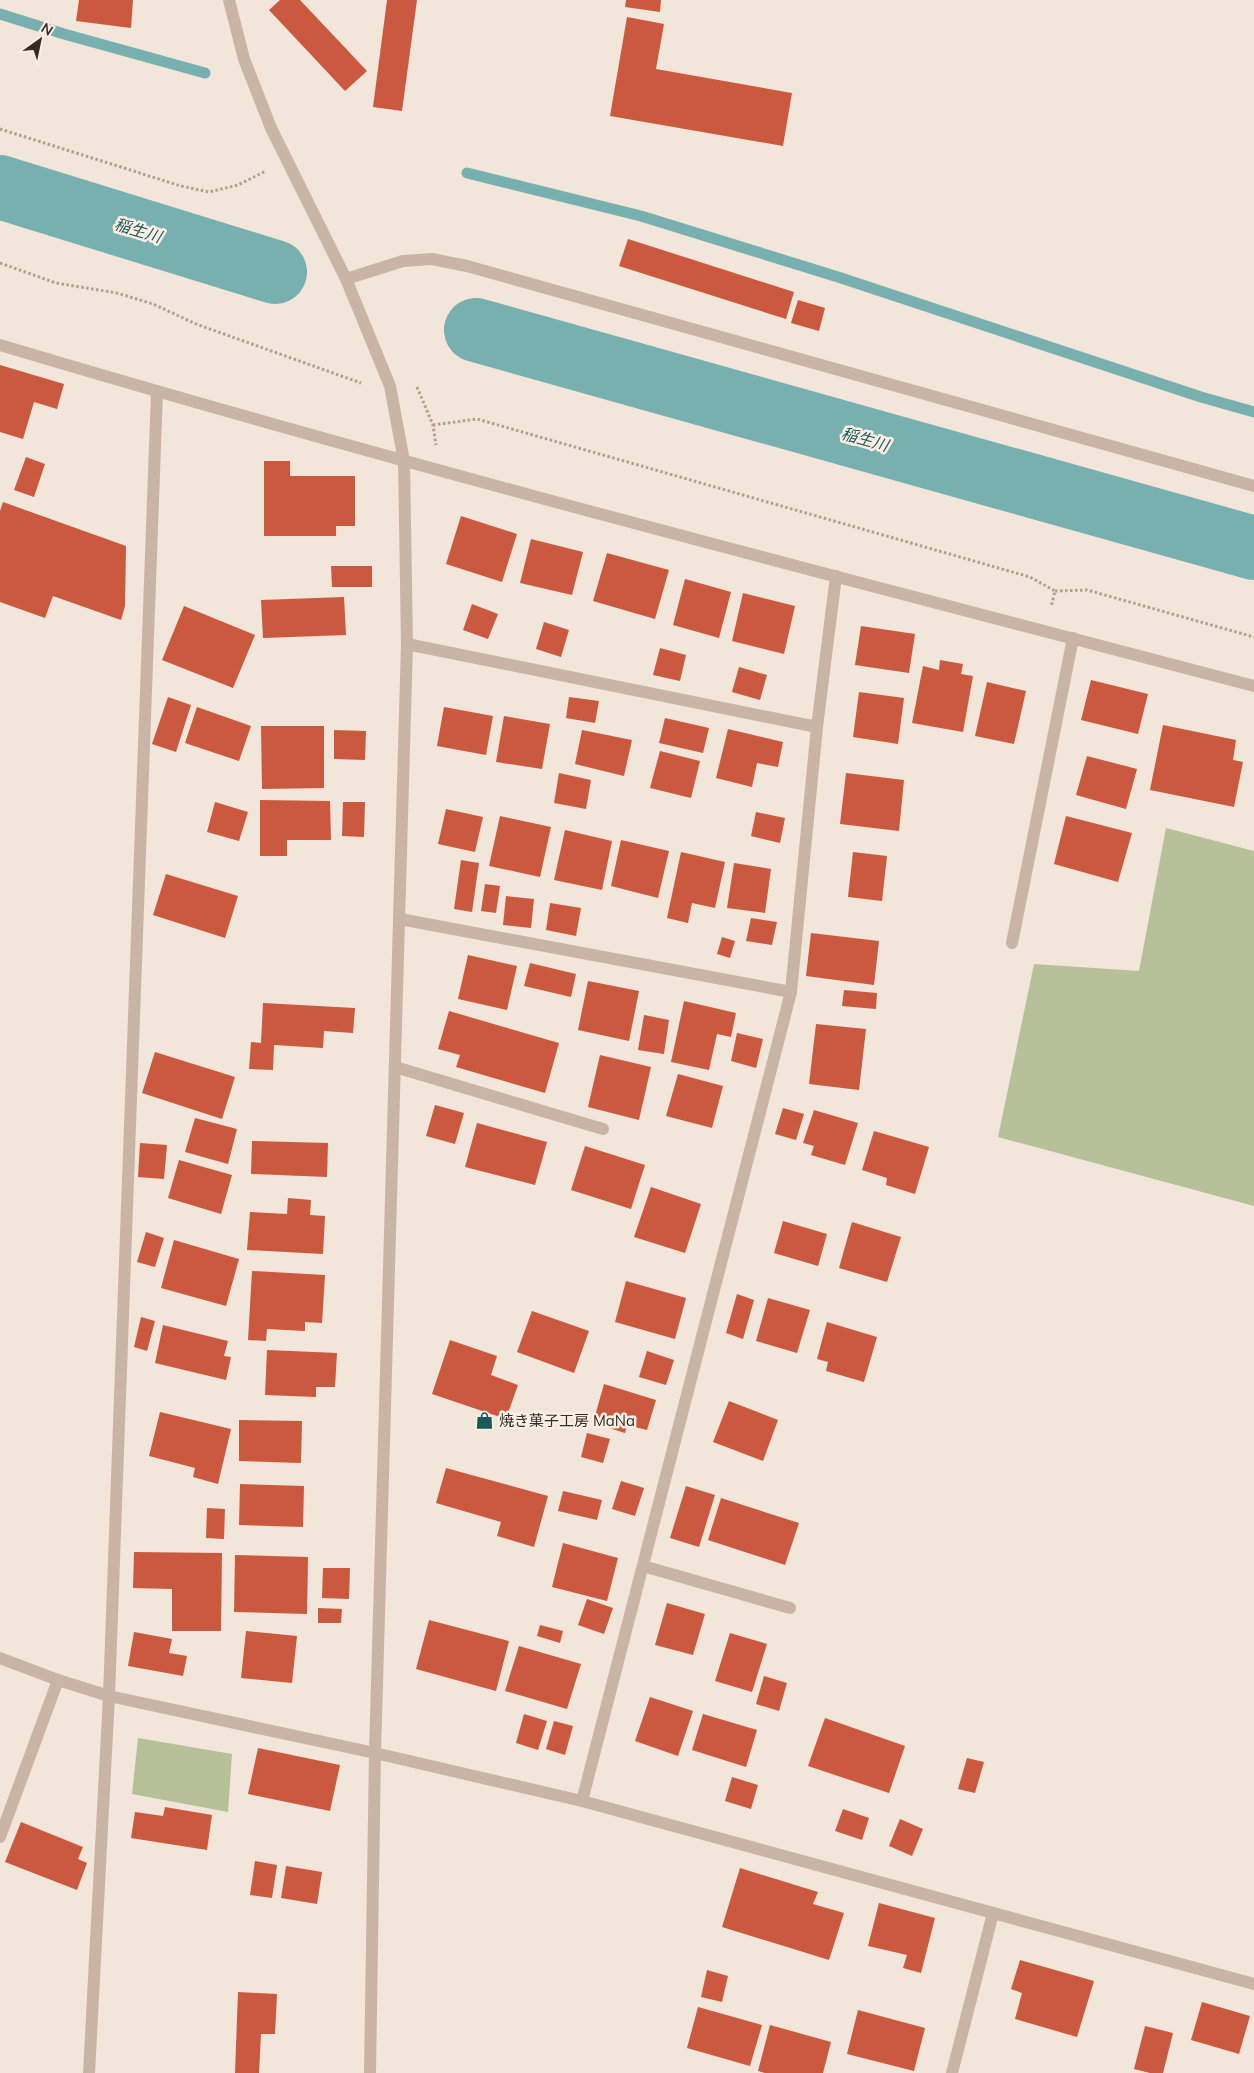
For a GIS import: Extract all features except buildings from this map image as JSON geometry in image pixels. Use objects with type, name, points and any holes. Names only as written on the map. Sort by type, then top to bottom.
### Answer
[{"type":"street","points":[[229,0],[244,59],[286,160],[346,279],[390,386],[404,461],[407,644],[375,1752],[370,2073]]},
{"type":"street","points":[[346,279],[403,261],[432,260],[467,266],[1254,486]]},
{"type":"street","points":[[0,345],[157,392],[404,461],[1254,686]]},
{"type":"street","points":[[89,2073],[108,1696],[157,392]]},
{"type":"street","points":[[582,1801],[791,992],[817,727],[836,576]]},
{"type":"street","points":[[1012,943],[1073,638]]},
{"type":"street","points":[[407,644],[817,727]]},
{"type":"street","points":[[400,920],[791,992]]},
{"type":"street","points":[[395,1067],[603,1129]]},
{"type":"street","points":[[643,1566],[790,1608]]},
{"type":"street","points":[[0,1658],[58,1680],[108,1696],[375,1752],[582,1801],[1254,1984]]},
{"type":"street","points":[[0,1837],[58,1680]]},
{"type":"street","points":[[952,2073],[993,1913]]},
{"type":"path","points":[[0,130],[181,186],[209,192],[238,185],[286,160]]},
{"type":"path","points":[[0,263],[56,283],[117,293],[153,304],[196,324],[357,382]]},
{"type":"path","points":[[433,425],[477,419],[1030,577],[1055,591],[1087,590],[1254,637]]},
{"type":"path","points":[[1044,631],[1055,591]]},
{"type":"green space","points":[[1166,828],[1254,851],[1254,1206],[998,1137],[1034,964],[1139,971]]},
{"type":"green space","points":[[138,1738],[232,1754],[228,1812],[132,1794]]},
{"type":"waterway","points":[[0,14],[64,34],[205,73]]},
{"type":"waterway","points":[[467,173],[641,216],[838,277],[1201,397],[1254,412]]},
{"type":"waterway","name":"稲生川","points":[[0,187],[275,272]]},
{"type":"waterway","name":"稲生川","points":[[476,330],[1254,548]]},
{"type":"place","name":"焼き菓子工房 MaNa","points":[[485,1420]]}]
